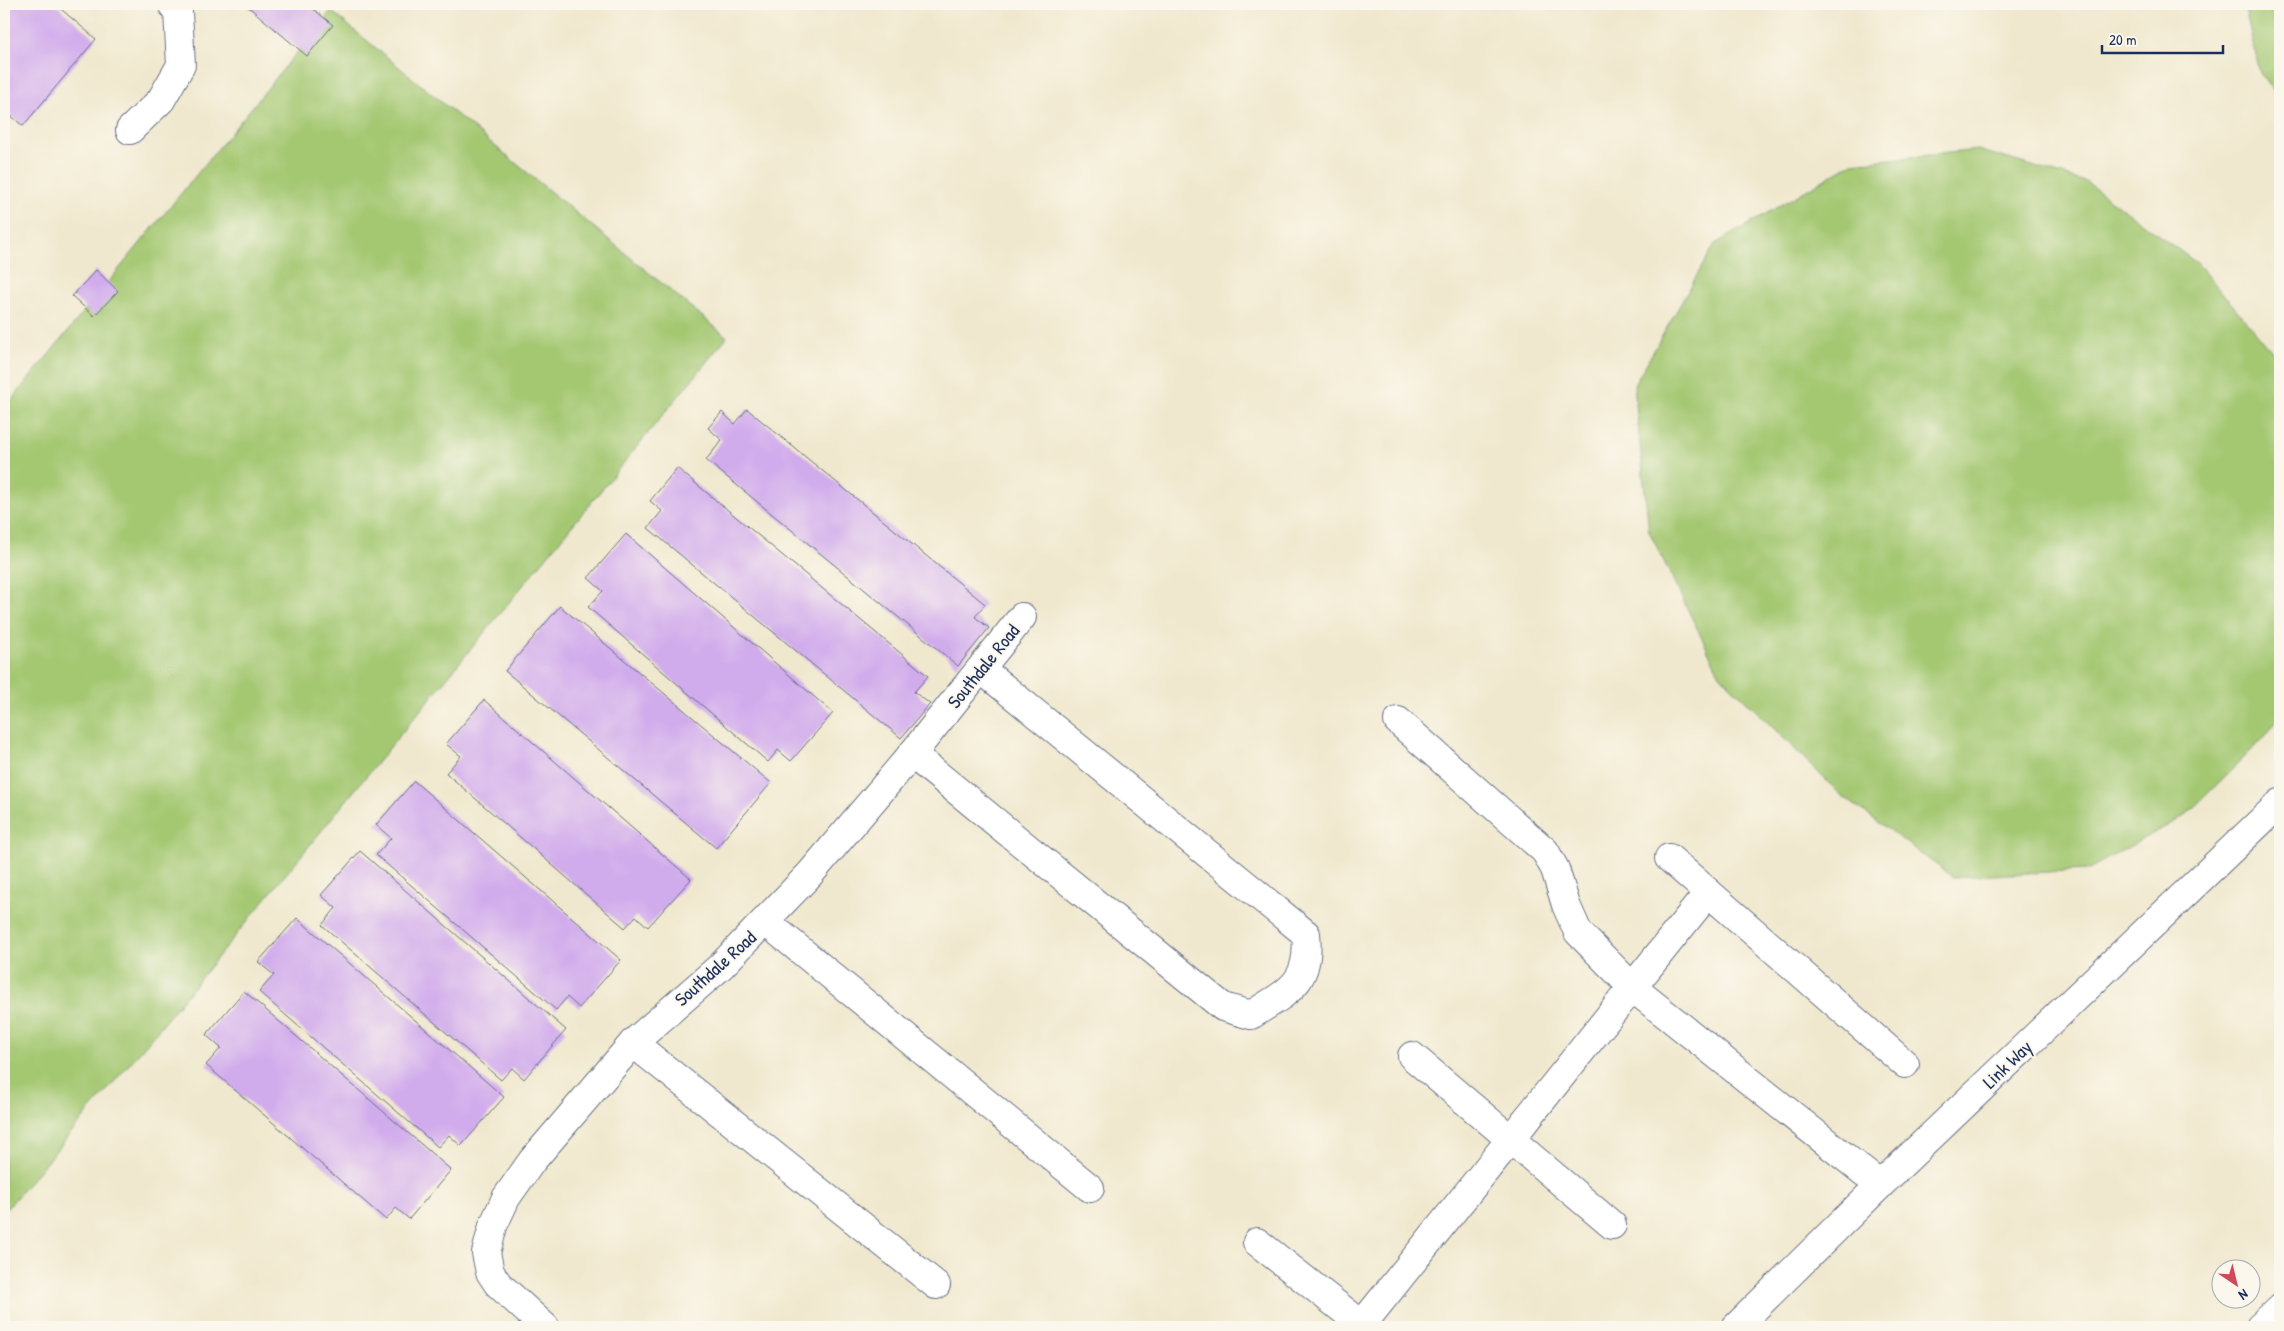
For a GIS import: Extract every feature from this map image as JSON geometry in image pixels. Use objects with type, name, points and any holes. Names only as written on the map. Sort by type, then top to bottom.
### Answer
[{"type":"street","points":[[130,130],[160,100],[181,65],[178,12],[172,4]]},
{"type":"street","name":"Southdale Road","points":[[545,1327],[521,1308],[498,1284],[490,1272],[486,1254],[493,1226],[506,1198],[532,1161],[633,1043],[720,966],[766,922],[810,874],[912,754],[1022,617]]},
{"type":"street","points":[[912,754],[1223,1007],[1251,1015],[1300,980],[1308,955],[1306,934],[980,669]]},
{"type":"street","points":[[1398,721],[1544,851],[1555,868],[1566,905],[1578,932],[1634,989],[1880,1185]]},
{"type":"street","name":"Link Way","points":[[1736,1327],[1880,1185],[2280,803]]},
{"type":"street","points":[[1668,858],[1904,1064]]},
{"type":"street","points":[[1257,1242],[1363,1326],[1634,989],[1708,893]]},
{"type":"street","points":[[766,922],[1090,1188]]},
{"type":"street","points":[[633,1043],[936,1285]]},
{"type":"street","points":[[1412,1056],[1612,1226]]},
{"type":"street","points":[[2260,1327],[2280,1308]]},
{"type":"green space","points":[[2244,4],[2280,4],[2280,100],[2260,73]]},
{"type":"green space","points":[[331,11],[727,337],[148,1042],[4,1212],[4,409]]},
{"type":"green space","points":[[1978,150],[2086,182],[2198,264],[2280,361],[2280,717],[2263,739],[2185,816],[2087,870],[1953,877],[1841,795],[1720,675],[1649,531],[1634,385],[1715,244],[1852,163]]},
{"type":"building","points":[[4,4],[55,4],[96,39],[23,126],[4,110]]},
{"type":"building","points":[[245,4],[307,4],[333,25],[307,56]]},
{"type":"building","points":[[96,270],[118,291],[94,316],[72,296]]},
{"type":"building","points":[[747,409],[985,604],[975,617],[989,628],[958,666],[706,460],[722,440],[708,428],[722,412],[735,424]]},
{"type":"building","points":[[677,468],[928,676],[914,692],[930,704],[901,738],[648,528],[662,511],[650,501]]},
{"type":"building","points":[[626,534],[833,713],[791,761],[778,750],[768,762],[588,607],[603,591],[588,578]]},
{"type":"building","points":[[560,606],[771,783],[716,848],[505,671]]},
{"type":"building","points":[[484,700],[691,879],[648,927],[636,916],[625,928],[446,773],[461,756],[446,744]]},
{"type":"building","points":[[414,781],[621,960],[579,1008],[567,997],[556,1010],[376,855],[391,838],[376,825]]},
{"type":"building","points":[[360,851],[566,1030],[524,1079],[512,1068],[501,1080],[322,925],[336,908],[321,895]]},
{"type":"building","points":[[297,918],[504,1097],[461,1146],[449,1135],[438,1147],[259,992],[274,975],[258,962]]},
{"type":"building","points":[[244,991],[451,1170],[409,1219],[396,1208],[386,1220],[206,1065],[221,1048],[206,1035]]}]
